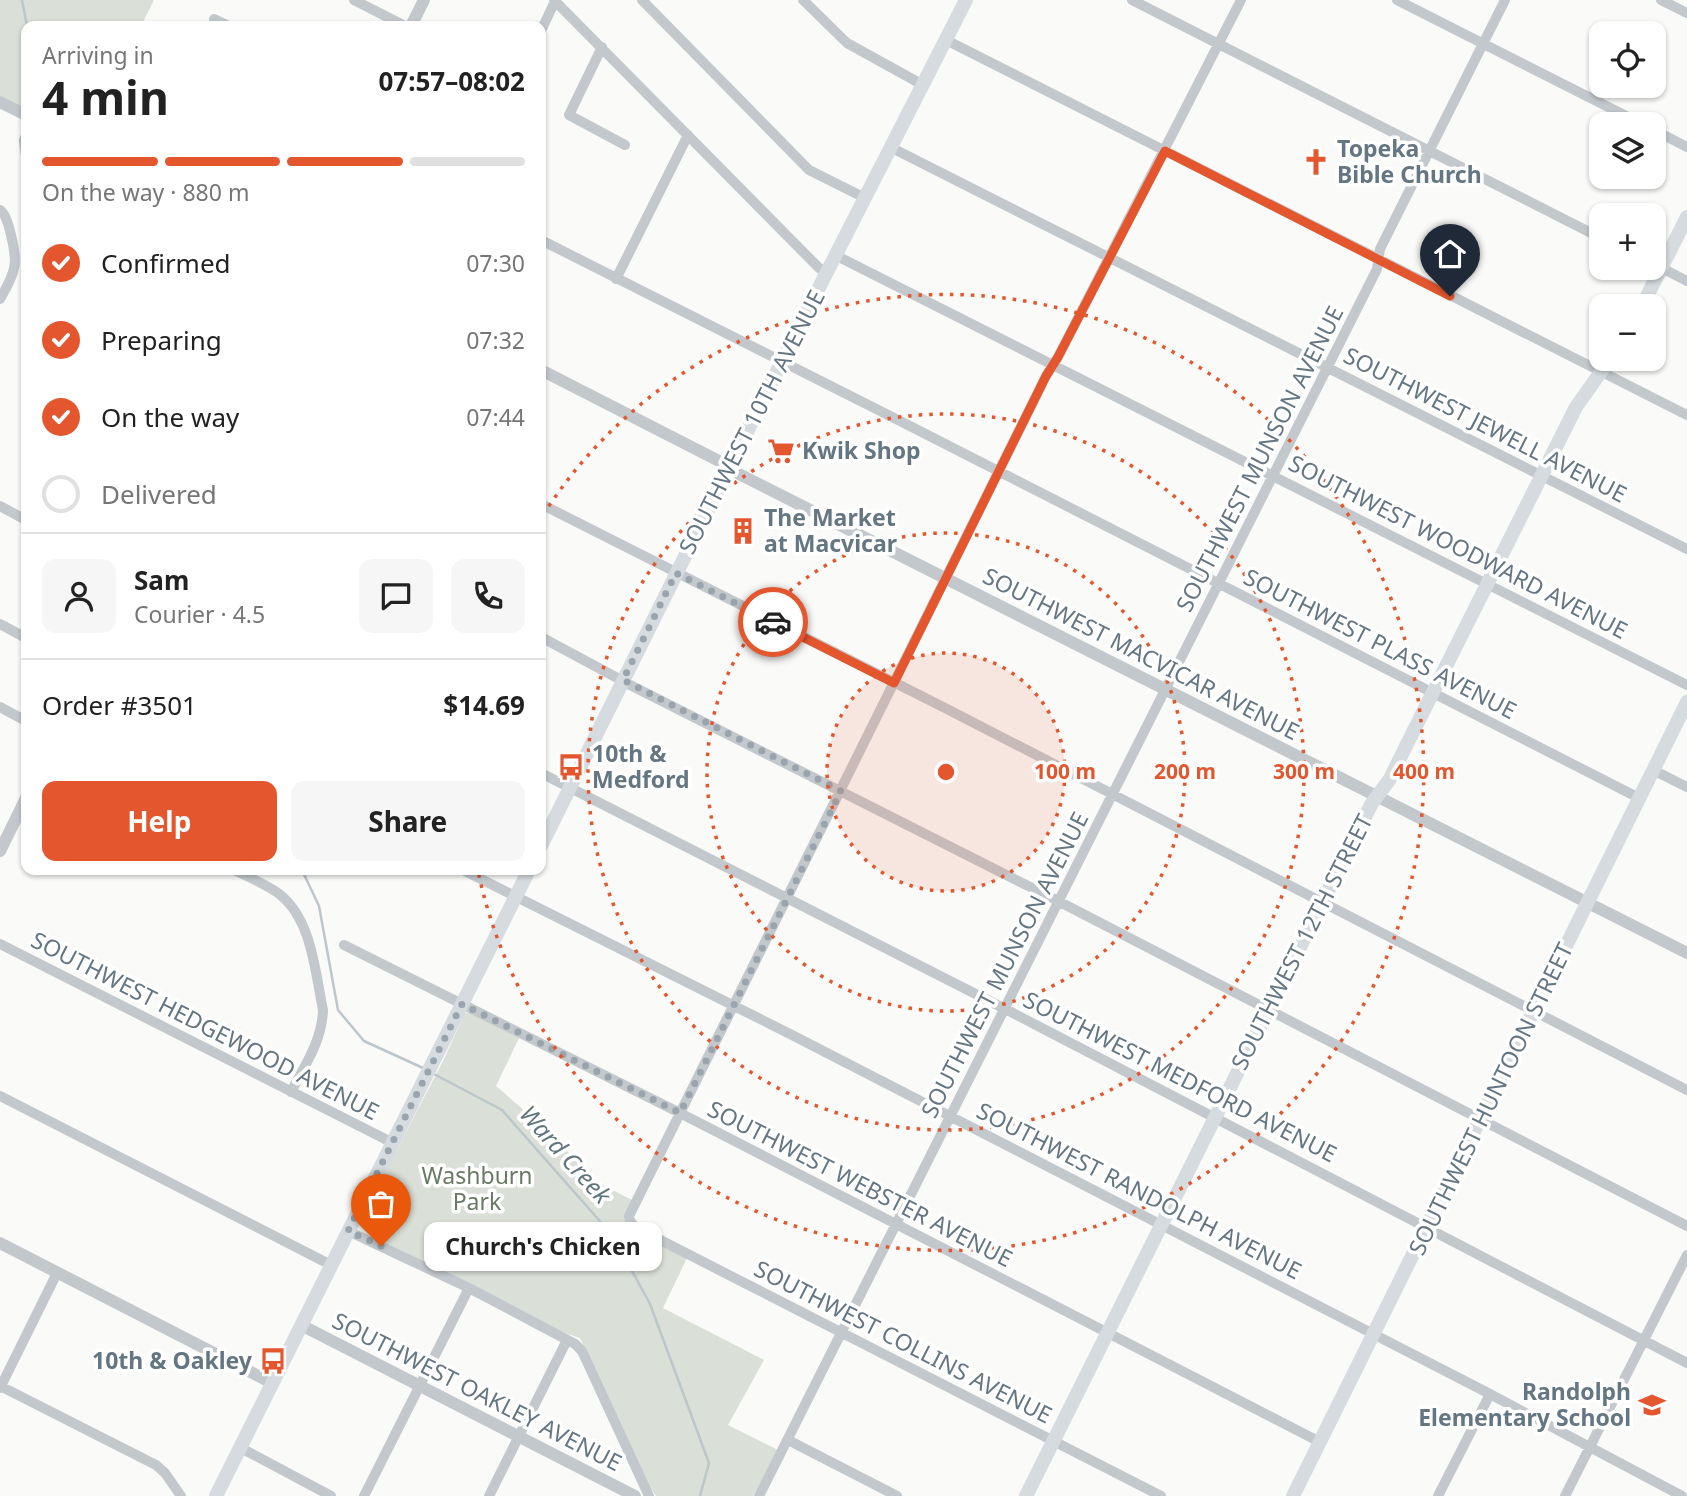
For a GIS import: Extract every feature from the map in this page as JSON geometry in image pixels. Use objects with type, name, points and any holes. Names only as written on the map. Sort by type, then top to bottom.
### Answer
[{"type":"main road","name":"SOUTHWEST 10TH AVENUE","points":[[546,836],[781,362],[966,0]]},
{"type":"main road","points":[[1666,252],[1687,217]]},
{"type":"main road","name":"SOUTHWEST 12TH STREET","points":[[1026,1496],[1322,902],[1376,797],[1390,779],[1576,407],[1601,372]]},
{"type":"main road","name":"SOUTHWEST HUNTOON STREET","points":[[1293,1496],[1687,702]]},
{"type":"main road","points":[[216,1496],[527,875]]},
{"type":"street","points":[[354,0],[395,21]]},
{"type":"street","points":[[414,21],[424,0]]},
{"type":"street","points":[[642,0],[810,170],[865,198]]},
{"type":"street","points":[[803,0],[847,43],[923,85]]},
{"type":"street","points":[[1132,0],[1589,232]]},
{"type":"street","points":[[680,1113],[999,472],[1241,0]]},
{"type":"street","points":[[1397,0],[1618,112]]},
{"type":"street","name":"SOUTHWEST MUNSON AVENUE","points":[[759,1496],[1111,796],[1167,691],[1377,269],[1380,249],[1505,0]]},
{"type":"street","points":[[1661,0],[1687,13]]},
{"type":"street","points":[[546,21],[555,1],[779,229],[819,268],[827,272]]},
{"type":"street","points":[[214,19],[218,21]]},
{"type":"street","points":[[947,40],[1687,415]]},
{"type":"street","points":[[602,47],[569,115],[625,145]]},
{"type":"street","points":[[0,102],[21,112]]},
{"type":"street","points":[[616,279],[688,135]]},
{"type":"street","points":[[1666,136],[1687,147]]},
{"type":"street","name":"SOUTHWEST JEWELL AVENUE","points":[[890,147],[1687,549]]},
{"type":"street","points":[[0,210],[7,216],[15,268],[0,299]]},
{"type":"street","name":"SOUTHWEST PLASS AVENUE","points":[[546,243],[1639,798]]},
{"type":"street","name":"SOUTHWEST WOODWARD AVENUE","points":[[835,255],[1687,685]]},
{"type":"street","points":[[1666,270],[1687,281]]},
{"type":"street","name":"SOUTHWEST MACVICAR AVENUE","points":[[546,373],[946,579],[1687,953]]},
{"type":"street","points":[[0,506],[21,517]]},
{"type":"street","points":[[546,507],[1687,1090]]},
{"type":"street","points":[[0,624],[21,635]]},
{"type":"street","points":[[546,640],[1687,1226]]},
{"type":"street","points":[[0,707],[21,718]]},
{"type":"street","points":[[1653,770],[1687,787]]},
{"type":"street","name":"SOUTHWEST MEDFORD AVENUE","points":[[546,776],[1004,1008],[1687,1363]]},
{"type":"street","points":[[0,851],[3,837],[21,806]]},
{"type":"street","points":[[243,875],[281,895],[306,932],[323,1020],[318,1041],[291,1092]]},
{"type":"street","name":"SOUTHWEST RANDOLPH AVENUE","points":[[473,875],[734,1005],[1161,1224],[1490,1394],[1680,1496]]},
{"type":"street","name":"SOUTHWEST HEDGEWOOD AVENUE","points":[[0,944],[393,1143]]},
{"type":"street","name":"SOUTHWEST WEBSTER AVENUE","points":[[344,945],[680,1113],[1320,1442]]},
{"type":"street","points":[[0,1096],[331,1265]]},
{"type":"street","name":"SOUTHWEST COLLINS AVENUE","points":[[680,1113],[630,1213],[630,1221],[635,1227],[1161,1496]]},
{"type":"street","points":[[348,1231],[469,1288],[575,1344],[582,1351],[649,1496]]},
{"type":"street","points":[[0,1243],[272,1383]]},
{"type":"street","points":[[1565,1496],[1687,1255]]},
{"type":"street","points":[[57,1273],[0,1387],[156,1465],[181,1496]]},
{"type":"street","points":[[364,1496],[469,1288]]},
{"type":"street","name":"SOUTHWEST OAKLEY AVENUE","points":[[301,1325],[629,1495]]},
{"type":"street","points":[[489,1496],[567,1340]]},
{"type":"street","points":[[1438,1496],[1490,1394]]},
{"type":"street","points":[[788,1440],[897,1496]]},
{"type":"street","points":[[241,1448],[331,1496]]},
{"type":"green space","points":[[0,0],[154,0],[144,21],[21,21],[21,106],[0,96]]},
{"type":"green space","name":"Washburn Park","points":[[465,1013],[472,1013],[519,1038],[496,1086],[548,1131],[589,1178],[632,1200],[624,1216],[627,1227],[687,1258],[663,1308],[764,1360],[728,1425],[778,1450],[753,1496],[656,1496],[580,1338],[555,1330],[377,1240],[368,1231],[364,1220],[365,1211]]},
{"type":"waterway","name":"Ward Creek","points":[[22,0],[26,21]]},
{"type":"waterway","name":"Ward Creek","points":[[21,138],[21,147]]},
{"type":"waterway","name":"Ward Creek","points":[[304,875],[319,906],[338,1010],[364,1041],[423,1068]]},
{"type":"waterway","name":"Ward Creek","points":[[432,1073],[502,1110],[613,1236],[650,1304],[709,1463],[700,1496]]},
{"type":"way so far","points":[[381,1246],[348,1231],[462,1004],[680,1113],[841,791],[623,680],[676,573],[773,622]]},
{"type":"place","name":"Topeka Bible Church","points":[[1316,162]]},
{"type":"place","name":"Kwik Shop","points":[[781,451]]},
{"type":"place","name":"The Market at Macvicar","points":[[743,531]]},
{"type":"place","name":"10th & Medford","points":[[571,767]]},
{"type":"place","name":"Church's Chicken","points":[[381,1246]]},
{"type":"place","name":"10th & Oakley","points":[[273,1361]]},
{"type":"place","name":"Randolph Elementary School","points":[[1652,1405]]},
{"type":"route","points":[[773,622],[894,683],[1046,376],[1165,151],[1450,296]]}]
